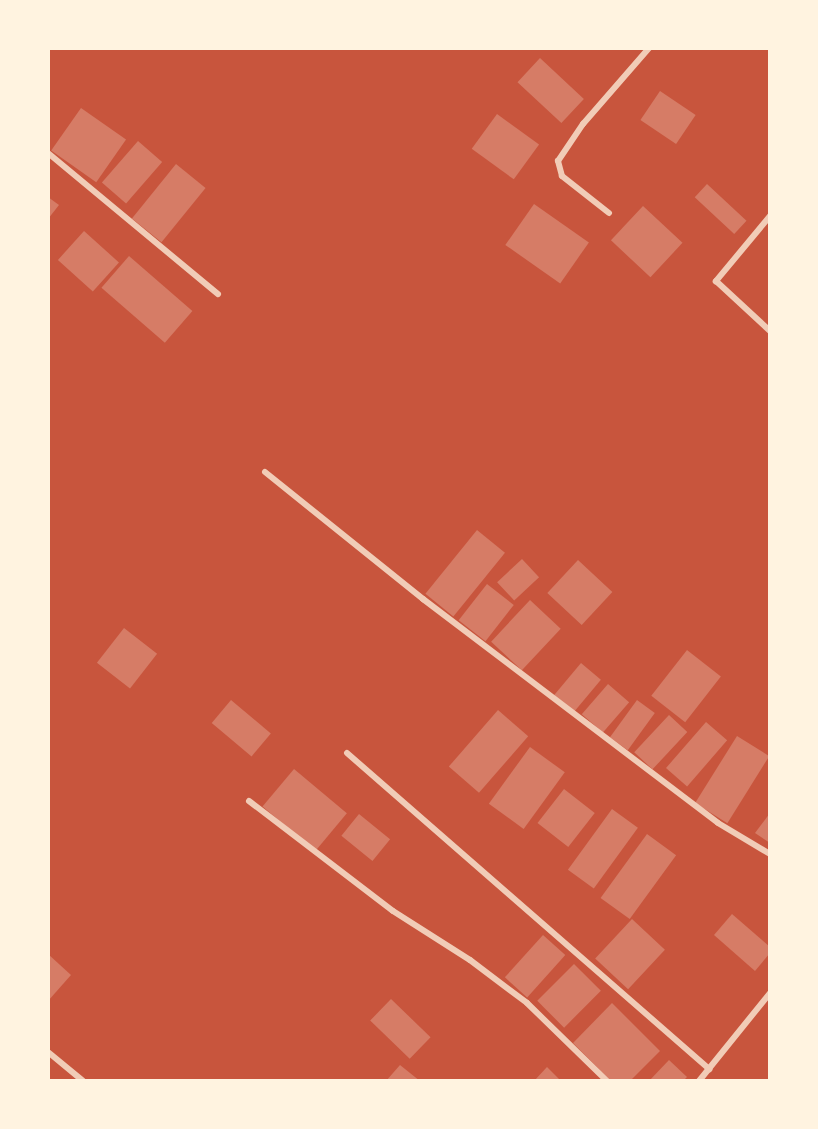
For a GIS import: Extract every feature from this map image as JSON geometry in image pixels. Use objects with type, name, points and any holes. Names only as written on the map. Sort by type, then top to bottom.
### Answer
[{"type":"street","points":[[609,213],[562,176],[558,161],[583,124],[649,48]]},
{"type":"street","points":[[48,153],[218,294]]},
{"type":"street","points":[[770,216],[716,281],[770,331]]},
{"type":"street","points":[[265,472],[423,599],[709,816],[770,854]]},
{"type":"street","points":[[347,753],[709,1069]]},
{"type":"street","points":[[249,801],[393,911],[470,960],[527,1003],[607,1081]]},
{"type":"street","points":[[699,1081],[770,993]]},
{"type":"street","points":[[48,1052],[83,1081]]},
{"type":"building","points":[[540,58],[584,99],[561,123],[517,82]]},
{"type":"building","points":[[660,91],[696,115],[676,144],[640,120]]},
{"type":"building","points":[[81,108],[126,140],[96,182],[51,151]]},
{"type":"building","points":[[497,114],[539,145],[514,179],[472,149]]},
{"type":"building","points":[[138,141],[162,162],[126,204],[102,183]]},
{"type":"building","points":[[176,164],[206,188],[161,242],[132,218]]},
{"type":"building","points":[[707,184],[746,221],[734,234],[695,197]]},
{"type":"building","points":[[48,197],[59,205],[48,219]]},
{"type":"building","points":[[534,204],[589,242],[560,283],[505,245]]},
{"type":"building","points":[[643,206],[682,243],[650,277],[611,240]]},
{"type":"building","points":[[84,231],[119,262],[93,291],[58,260]]},
{"type":"building","points":[[129,256],[192,311],[165,343],[101,288]]},
{"type":"building","points":[[477,530],[505,553],[453,616],[425,594]]},
{"type":"building","points":[[522,559],[539,577],[514,600],[497,582]]},
{"type":"building","points":[[578,560],[612,592],[582,625],[547,593]]},
{"type":"building","points":[[487,584],[514,605],[485,641],[459,620]]},
{"type":"building","points":[[530,600],[561,629],[522,670],[491,642]]},
{"type":"building","points":[[124,628],[157,654],[130,689],[97,663]]},
{"type":"building","points":[[687,650],[721,676],[685,722],[651,696]]},
{"type":"building","points":[[581,663],[601,680],[574,712],[554,695]]},
{"type":"building","points":[[608,684],[629,702],[603,733],[582,714]]},
{"type":"building","points":[[231,700],[271,733],[252,756],[212,723]]},
{"type":"building","points":[[637,700],[655,713],[628,750],[610,737]]},
{"type":"building","points":[[498,710],[528,736],[479,793],[449,767]]},
{"type":"building","points":[[669,715],[687,732],[653,769],[634,752]]},
{"type":"building","points":[[706,722],[727,740],[687,786],[666,768]]},
{"type":"building","points":[[737,736],[769,756],[727,823],[695,803]]},
{"type":"building","points":[[530,747],[565,772],[524,829],[489,804]]},
{"type":"building","points":[[294,769],[347,813],[315,851],[263,807]]},
{"type":"building","points":[[564,789],[595,813],[568,847],[538,823]]},
{"type":"building","points":[[612,809],[638,828],[594,888],[568,870]]},
{"type":"building","points":[[770,813],[770,843],[755,833]]},
{"type":"building","points":[[359,814],[390,839],[372,861],[341,836]]},
{"type":"building","points":[[647,834],[676,855],[630,919],[601,898]]},
{"type":"building","points":[[732,914],[770,947],[770,953],[755,971],[714,935]]},
{"type":"building","points":[[632,919],[665,950],[628,989],[595,958]]},
{"type":"building","points":[[543,935],[565,955],[527,997],[505,977]]},
{"type":"building","points":[[48,954],[71,975],[48,1001]]},
{"type":"building","points":[[574,964],[601,991],[564,1028],[537,1001]]},
{"type":"building","points":[[391,999],[431,1037],[410,1059],[370,1021]]},
{"type":"building","points":[[612,1003],[660,1051],[630,1081],[611,1081],[573,1043]]},
{"type":"building","points":[[669,1060],[687,1077],[683,1081],[649,1081]]},
{"type":"building","points":[[400,1065],[420,1081],[386,1081]]},
{"type":"building","points":[[547,1067],[561,1081],[534,1081]]}]
